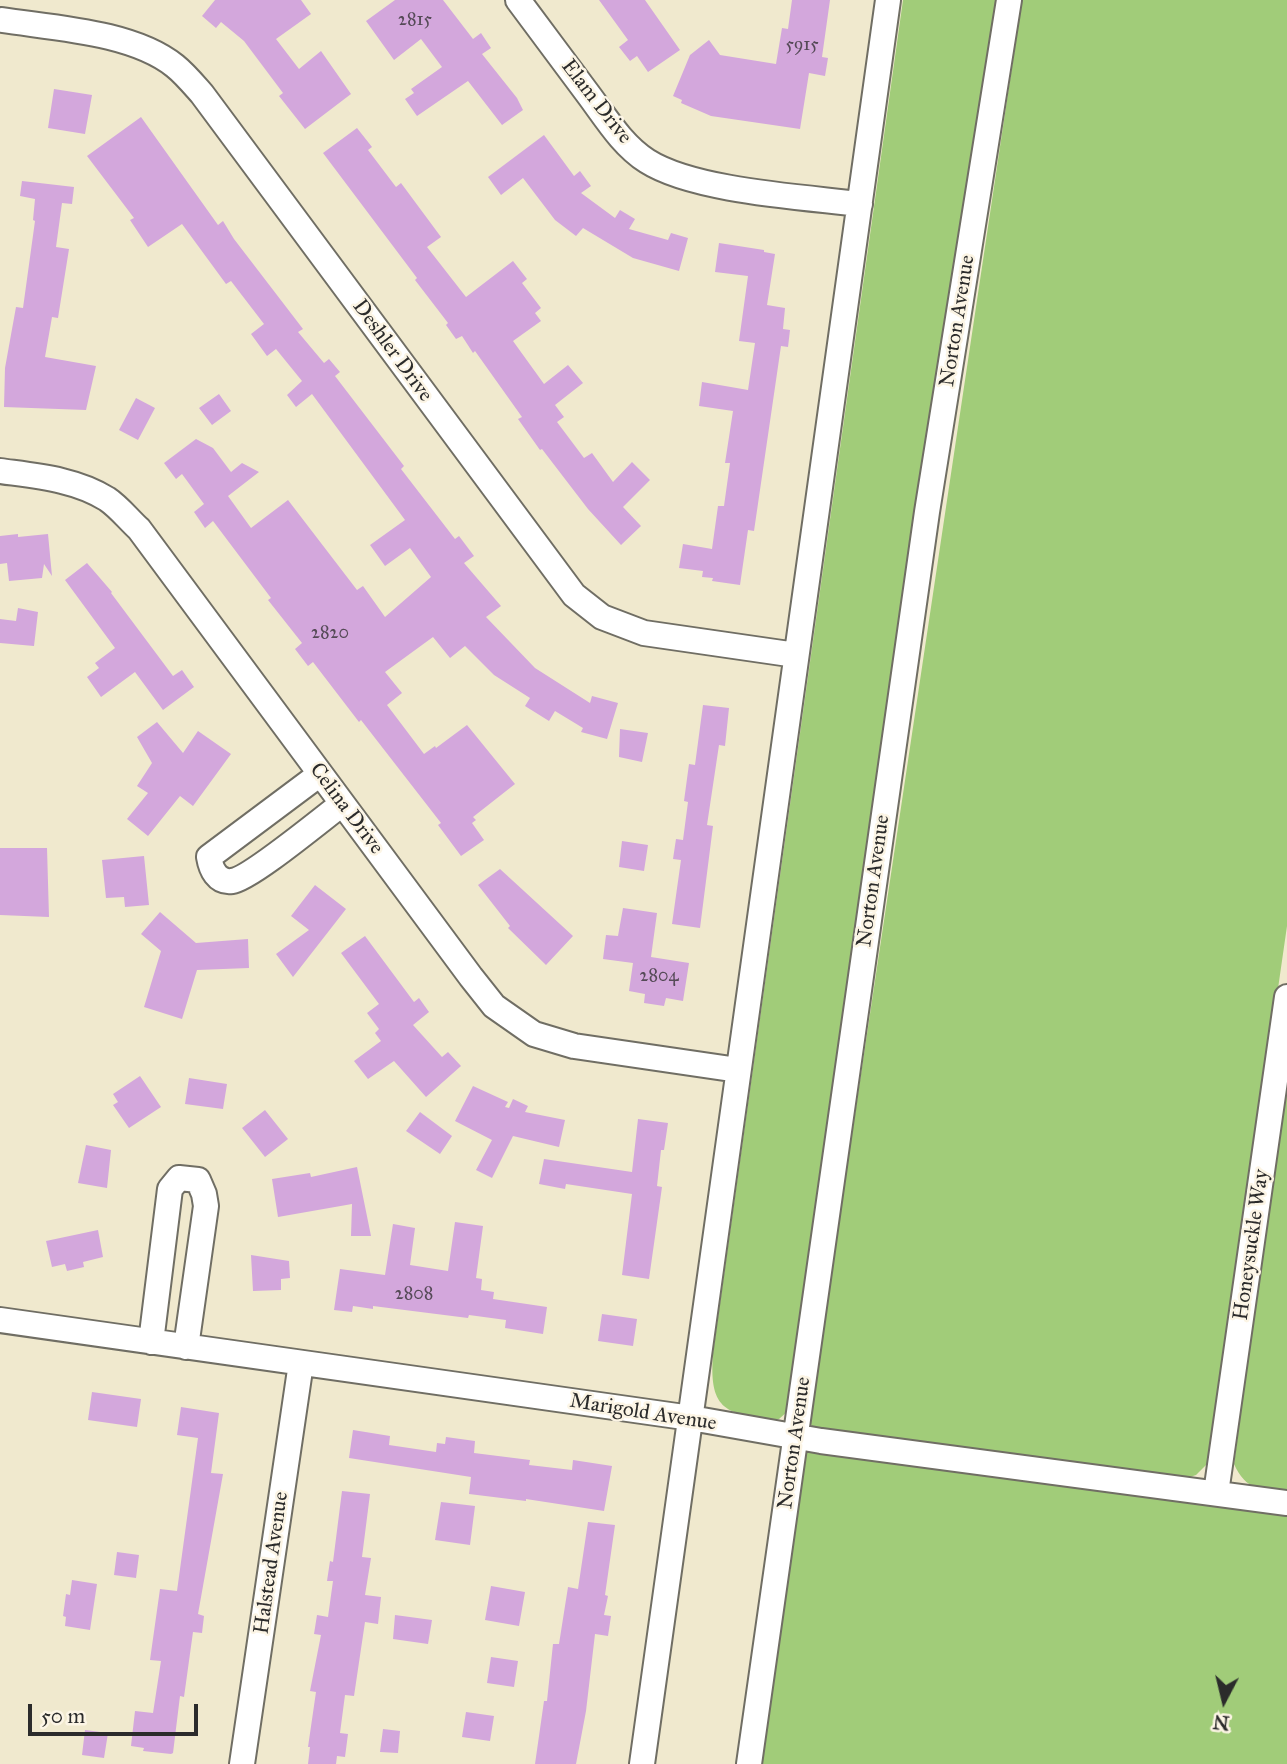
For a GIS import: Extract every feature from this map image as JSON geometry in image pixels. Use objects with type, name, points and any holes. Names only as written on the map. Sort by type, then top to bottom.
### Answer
[{"type":"street","name":"Elam Drive","points":[[518,0],[621,138],[647,161],[676,175],[707,182],[860,204]]},
{"type":"street","points":[[642,1764],[888,0]]},
{"type":"street","name":"Norton Avenue","points":[[749,1764],[925,526],[1009,0]]},
{"type":"street","name":"Deshler Drive","points":[[2,17],[118,40],[157,55],[175,66],[202,94],[574,595],[602,617],[644,633],[796,655]]},
{"type":"street","name":"Celina Drive","points":[[0,471],[60,480],[87,489],[109,500],[139,529],[494,1006],[534,1034],[574,1046],[738,1070]]},
{"type":"street","points":[[320,774],[209,857],[216,876],[225,881],[234,881],[252,872],[342,804]]},
{"type":"street","name":"Honeysuckle Way","points":[[1216,1493],[1287,997]]},
{"type":"street","points":[[150,1342],[170,1189],[179,1178],[198,1180],[206,1206],[186,1347]]},
{"type":"street","name":"Marigold Avenue","points":[[0,1320],[691,1418],[796,1436],[1287,1503]]},
{"type":"street","name":"Halstead Avenue","points":[[242,1764],[301,1363]]},
{"type":"green space","points":[[903,0],[997,0],[788,1411],[774,1420],[742,1415],[723,1405],[714,1386],[713,1353]]},
{"type":"green space","points":[[1022,0],[1287,0],[1287,926],[1210,1461],[1196,1475],[1187,1478],[813,1428],[809,1421]]},
{"type":"green space","points":[[1287,1065],[1287,1493],[1249,1484],[1234,1464]]},
{"type":"green space","points":[[801,1448],[1287,1514],[1287,1764],[759,1764]]},
{"type":"building","points":[[215,0],[301,0],[311,14],[276,39],[299,69],[321,51],[351,94],[305,129],[279,96],[283,93],[244,41],[221,22],[216,28],[202,16]]},
{"type":"building","points":[[395,0],[443,0],[473,39],[481,33],[491,48],[482,54],[517,98],[523,110],[502,125],[468,81],[417,116],[405,99],[414,93],[411,89],[442,67],[421,39],[394,60],[366,21]]},
{"type":"building","points":[[599,0],[645,0],[680,50],[648,72],[637,56],[630,61],[619,47],[628,40]]},
{"type":"building","points":[[792,0],[830,0],[822,57],[828,58],[825,76],[809,73],[800,129],[711,116],[681,103],[682,100],[673,96],[690,55],[709,40],[720,55],[776,64],[782,28],[788,29]]},
{"type":"building","points":[[54,89],[92,95],[85,134],[48,128]]},
{"type":"building","points":[[141,117],[218,225],[223,221],[303,329],[298,332],[324,363],[329,359],[340,372],[335,376],[404,466],[401,469],[455,539],[459,536],[474,556],[464,563],[501,606],[486,617],[535,668],[590,703],[592,696],[618,703],[607,739],[581,732],[583,728],[555,711],[549,721],[525,706],[530,698],[494,675],[465,646],[450,658],[433,637],[385,672],[402,693],[387,705],[424,754],[467,725],[515,784],[473,817],[476,820],[472,823],[484,840],[461,856],[438,825],[441,823],[361,720],[359,722],[313,662],[308,666],[295,649],[302,643],[268,600],[271,598],[213,521],[205,528],[194,512],[204,504],[182,474],[176,479],[164,463],[196,439],[213,448],[231,472],[242,463],[259,472],[228,496],[251,528],[288,500],[357,590],[363,586],[385,617],[431,577],[410,548],[385,566],[370,545],[405,520],[312,394],[296,407],[287,395],[302,381],[276,349],[267,356],[251,334],[264,324],[231,281],[226,284],[182,224],[148,247],[130,220],[134,218],[87,156]]},
{"type":"building","points":[[357,128],[372,147],[368,150],[396,187],[401,183],[441,237],[427,247],[466,297],[513,261],[527,279],[522,283],[541,308],[535,313],[541,321],[513,341],[544,384],[568,365],[583,383],[555,405],[564,417],[557,422],[584,458],[592,453],[613,482],[632,462],[650,480],[623,507],[641,526],[621,545],[588,509],[542,449],[540,450],[518,419],[522,417],[475,351],[473,353],[462,336],[456,339],[446,325],[448,323],[415,280],[417,278],[323,153]]},
{"type":"building","points":[[544,135],[574,176],[580,171],[591,186],[581,193],[615,218],[620,210],[635,219],[629,229],[668,240],[671,233],[688,238],[679,271],[633,258],[583,228],[576,236],[555,220],[523,178],[501,195],[488,177]]},
{"type":"building","points":[[22,181],[74,187],[72,204],[62,203],[56,247],[69,249],[58,318],[52,317],[45,357],[96,366],[86,410],[4,407],[5,368],[16,307],[23,308],[35,221],[35,199],[20,196]]},
{"type":"building","points":[[719,243],[775,254],[767,305],[785,308],[783,329],[790,330],[788,347],[781,346],[754,531],[748,530],[740,585],[712,581],[713,578],[702,577],[703,571],[679,568],[683,544],[712,549],[718,506],[724,506],[730,463],[725,463],[733,411],[699,406],[702,382],[748,390],[755,343],[739,341],[748,276],[715,272]]},
{"type":"building","points":[[219,394],[231,411],[212,425],[199,408]]},
{"type":"building","points":[[136,398],[155,408],[138,440],[119,430]]},
{"type":"building","points":[[18,534],[18,537],[48,534],[52,576],[44,564],[42,578],[9,581],[7,563],[0,564],[0,536]]},
{"type":"building","points":[[87,563],[112,592],[173,676],[182,670],[194,687],[163,710],[135,672],[101,697],[87,677],[99,668],[95,663],[115,648],[65,580]]},
{"type":"building","points":[[18,608],[38,612],[34,646],[0,643],[0,619],[16,621]]},
{"type":"building","points":[[703,705],[729,708],[725,746],[719,745],[707,825],[713,826],[700,928],[672,924],[681,860],[673,859],[676,839],[683,840],[689,764],[695,765]]},
{"type":"building","points":[[157,722],[183,753],[198,731],[231,754],[193,806],[180,796],[148,836],[127,819],[148,793],[137,786],[152,763],[137,737]]},
{"type":"building","points":[[620,729],[648,733],[642,762],[619,757]]},
{"type":"building","points":[[622,841],[648,845],[644,871],[619,867]]},
{"type":"building","points":[[0,848],[47,848],[49,917],[0,915]]},
{"type":"building","points":[[144,856],[149,905],[125,907],[124,897],[106,898],[102,860]]},
{"type":"building","points":[[500,869],[573,936],[546,965],[508,928],[510,926],[478,885]]},
{"type":"building","points":[[315,885],[346,909],[293,977],[276,954],[309,930],[291,916]]},
{"type":"building","points":[[623,908],[657,913],[651,957],[689,963],[683,1001],[666,998],[664,1006],[644,1003],[645,994],[629,991],[633,963],[603,959],[606,935],[618,936]]},
{"type":"building","points":[[160,912],[196,943],[248,939],[249,968],[197,970],[182,1019],[144,1007],[161,951],[141,934]]},
{"type":"building","points":[[365,936],[414,1002],[419,998],[429,1012],[413,1025],[442,1057],[448,1052],[461,1066],[426,1097],[394,1061],[368,1079],[354,1061],[381,1041],[375,1033],[379,1029],[367,1013],[379,1004],[341,953]]},
{"type":"building","points":[[140,1076],[161,1107],[129,1128],[113,1105],[118,1102],[113,1094]]},
{"type":"building","points":[[189,1078],[227,1084],[223,1109],[185,1104]]},
{"type":"building","points":[[473,1086],[508,1102],[505,1107],[509,1108],[513,1099],[528,1106],[525,1112],[565,1120],[559,1147],[513,1136],[492,1178],[476,1170],[492,1140],[455,1121]]},
{"type":"building","points":[[265,1110],[288,1139],[265,1157],[242,1128]]},
{"type":"building","points":[[420,1112],[452,1136],[440,1154],[406,1131]]},
{"type":"building","points":[[638,1119],[668,1123],[664,1150],[661,1150],[657,1186],[662,1187],[649,1279],[622,1275],[632,1194],[566,1184],[565,1189],[539,1184],[544,1159],[632,1172]]},
{"type":"building","points":[[86,1145],[111,1150],[107,1188],[78,1183]]},
{"type":"building","points":[[357,1167],[371,1236],[351,1236],[352,1204],[278,1217],[272,1179],[310,1173],[311,1177]]},
{"type":"building","points":[[455,1222],[483,1226],[476,1278],[482,1279],[481,1290],[494,1292],[493,1299],[547,1307],[543,1334],[505,1328],[506,1320],[469,1315],[468,1318],[373,1306],[373,1309],[353,1306],[352,1312],[334,1310],[340,1269],[385,1275],[393,1224],[415,1228],[410,1265],[448,1271]]},
{"type":"building","points":[[98,1230],[103,1257],[83,1262],[84,1267],[67,1271],[65,1264],[52,1267],[46,1241]]},
{"type":"building","points":[[251,1255],[289,1261],[290,1278],[281,1279],[281,1290],[253,1291]]},
{"type":"building","points":[[602,1314],[637,1319],[633,1346],[598,1341]]},
{"type":"building","points":[[92,1392],[141,1399],[137,1427],[88,1420]]},
{"type":"building","points":[[181,1407],[219,1413],[211,1473],[223,1474],[198,1614],[204,1616],[202,1633],[193,1632],[184,1697],[180,1696],[171,1754],[143,1751],[144,1748],[131,1746],[135,1711],[153,1713],[161,1661],[150,1660],[160,1589],[177,1591],[198,1438],[177,1435]]},
{"type":"building","points":[[353,1430],[390,1436],[389,1445],[436,1452],[437,1443],[445,1444],[446,1437],[475,1441],[474,1453],[530,1460],[529,1465],[572,1470],[573,1460],[612,1466],[604,1511],[526,1499],[469,1494],[471,1477],[349,1458]]},
{"type":"building","points":[[342,1491],[370,1494],[362,1557],[371,1558],[365,1595],[381,1597],[378,1624],[365,1622],[354,1696],[345,1695],[340,1733],[348,1734],[345,1757],[337,1756],[336,1764],[308,1764],[316,1692],[310,1691],[321,1635],[314,1634],[317,1615],[328,1617],[333,1581],[327,1581],[330,1561],[333,1562]]},
{"type":"building","points":[[441,1502],[475,1506],[470,1545],[435,1540]]},
{"type":"building","points":[[588,1522],[615,1525],[605,1595],[608,1596],[604,1615],[611,1616],[608,1636],[595,1634],[586,1711],[576,1764],[535,1764],[544,1701],[547,1701],[553,1644],[559,1644],[568,1587],[578,1589]]},
{"type":"building","points":[[117,1552],[139,1555],[136,1578],[114,1575]]},
{"type":"building","points":[[72,1580],[97,1584],[90,1630],[65,1626],[66,1617],[63,1616],[66,1594],[70,1595]]},
{"type":"building","points":[[491,1586],[525,1592],[519,1626],[485,1620]]},
{"type":"building","points":[[395,1615],[432,1620],[428,1644],[393,1639]]},
{"type":"building","points":[[491,1657],[518,1661],[514,1687],[487,1683]]},
{"type":"building","points":[[466,1712],[494,1716],[490,1741],[462,1737]]},
{"type":"building","points":[[383,1729],[400,1731],[398,1753],[380,1752]]},
{"type":"building","points":[[85,1730],[108,1733],[104,1758],[82,1755]]}]
